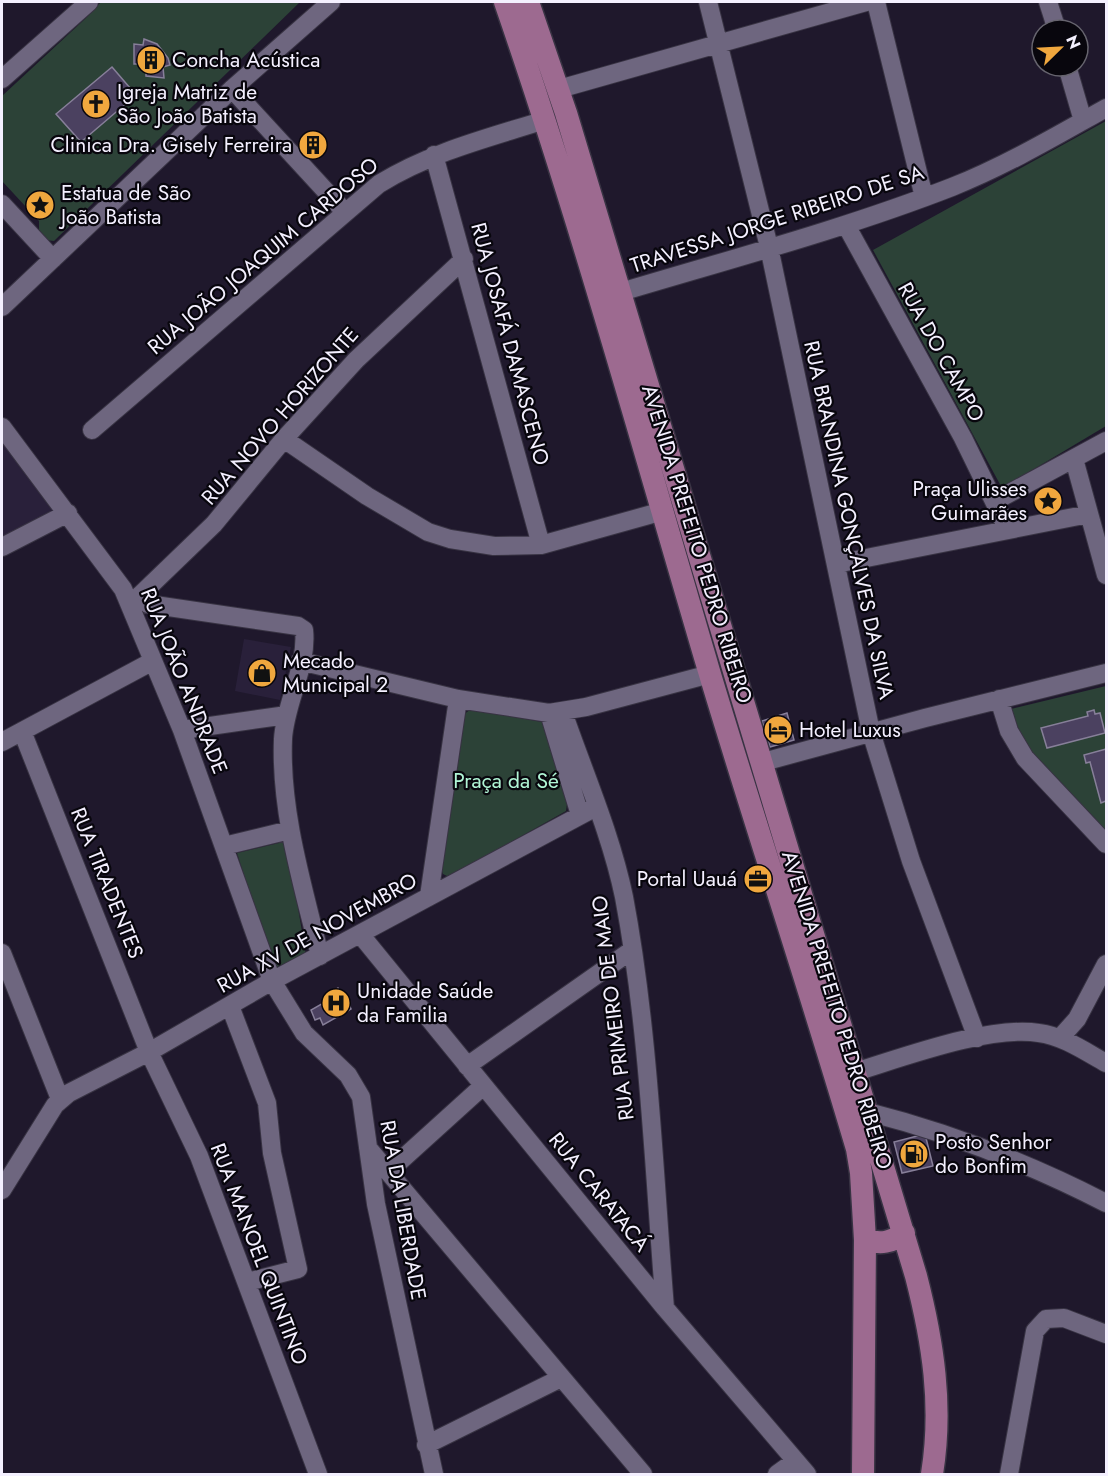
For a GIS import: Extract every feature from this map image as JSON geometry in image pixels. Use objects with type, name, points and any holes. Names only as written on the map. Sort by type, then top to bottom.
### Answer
[{"type":"main road","name":"AVENIDA PREFEITO PEDRO RIBEIRO","points":[[505,2],[537,96],[556,116]]},
{"type":"main road","name":"AVENIDA PREFEITO PEDRO RIBEIRO","points":[[528,2],[559,89],[556,116],[673,508],[710,674],[858,1115],[904,1233],[927,1320],[937,1377],[932,1474]]},
{"type":"main road","points":[[537,96],[559,89]]},
{"type":"main road","name":"AVENIDA PREFEITO PEDRO RIBEIRO","points":[[673,508],[734,667],[855,1072],[865,1240],[863,1474]]},
{"type":"main road","points":[[710,674],[734,667]]},
{"type":"main road","points":[[740,769],[763,762]]},
{"type":"main road","points":[[865,1240],[890,1242],[904,1233]]},
{"type":"street","points":[[2,79],[89,2]]},
{"type":"street","points":[[2,307],[232,89],[331,2]]},
{"type":"street","name":"RUA BRANDINA GONÇALVES DA SILVA","points":[[708,2],[770,247],[871,732],[911,861],[977,1038]]},
{"type":"street","points":[[559,89],[866,2]]},
{"type":"street","points":[[876,2],[924,197]]},
{"type":"street","points":[[1048,2],[1053,18]]},
{"type":"street","points":[[1070,78],[1083,121]]},
{"type":"street","points":[[232,89],[345,212]]},
{"type":"street","name":"TRAVESSA JORGE RIBEIRO DE SA","points":[[611,296],[846,225],[924,197],[1016,157],[1107,108]]},
{"type":"street","name":"RUA JOÃO JOAQUIM CARDOSO","points":[[92,430],[379,184],[434,155],[556,116]]},
{"type":"street","name":"RUA JOSAFÁ DAMASCENO","points":[[434,155],[541,545]]},
{"type":"street","points":[[2,204],[54,259]]},
{"type":"street","name":"RUA DO CAMPO","points":[[846,225],[995,501],[1008,530]]},
{"type":"street","name":"RUA NOVO HORIZONTE","points":[[135,600],[207,532],[284,439],[356,360],[464,259]]},
{"type":"street","name":"RUA JOÃO ANDRADE","points":[[2,427],[135,600],[153,661],[182,730],[272,981]]},
{"type":"street","points":[[284,439],[367,496],[428,532],[450,539],[495,546],[541,545],[673,508]]},
{"type":"street","points":[[995,501],[1107,441]]},
{"type":"street","points":[[1074,459],[1107,575]]},
{"type":"street","points":[[2,547],[68,513]]},
{"type":"street","points":[[836,564],[1089,514]]},
{"type":"street","points":[[135,600],[302,628],[304,634],[287,716],[283,762],[290,830],[320,956]]},
{"type":"street","points":[[2,742],[153,661]]},
{"type":"street","points":[[300,661],[458,699],[556,712],[710,674]]},
{"type":"street","points":[[763,762],[871,732],[1107,673]]},
{"type":"street","points":[[429,896],[458,699]]},
{"type":"street","points":[[999,699],[1009,731],[1025,758],[1107,844]]},
{"type":"street","name":"RUA PRIMEIRO DE MAIO","points":[[556,712],[588,811],[613,855],[632,950],[665,1308]]},
{"type":"street","points":[[182,730],[287,716]]},
{"type":"street","name":"RUA TIRADENTES","points":[[22,731],[149,1052]]},
{"type":"street","name":"RUA XV DE NOVEMBRO","points":[[60,1099],[149,1052],[272,981],[588,811]]},
{"type":"street","points":[[224,846],[290,830]]},
{"type":"street","name":"RUA CARATACÁ","points":[[360,934],[665,1308],[801,1468]]},
{"type":"street","points":[[467,1066],[632,950]]},
{"type":"street","points":[[2,953],[60,1099],[2,1190]]},
{"type":"street","points":[[1060,1038],[1077,1019],[1107,964]]},
{"type":"street","name":"RUA DA LIBERDADE","points":[[272,981],[304,1033],[348,1075],[361,1097],[376,1204],[434,1474]]},
{"type":"street","points":[[230,1006],[267,1102],[272,1154],[298,1269],[247,1282]]},
{"type":"street","points":[[855,1072],[977,1038],[1022,1032],[1041,1033],[1060,1038],[1107,1063]]},
{"type":"street","name":"RUA MANOEL QUINTINO","points":[[149,1052],[199,1156],[318,1474]]},
{"type":"street","points":[[388,1172],[483,1086]]},
{"type":"street","points":[[858,1115],[950,1136],[1006,1157],[1107,1203]]},
{"type":"street","points":[[368,1148],[643,1474]]},
{"type":"street","points":[[1009,1474],[1035,1331],[1046,1319],[1064,1318],[1107,1334]]},
{"type":"street","points":[[426,1445],[561,1378]]},
{"type":"street","points":[[777,1474],[801,1468]]},
{"type":"shaded area","points":[[2,435],[60,509],[2,542]]},
{"type":"shaded area","name":"Mecado Municipal 2","points":[[244,639],[291,647],[280,700],[235,691]]},
{"type":"green space","points":[[300,2],[54,241],[45,240],[39,233],[39,221],[2,181],[2,96],[100,3]]},
{"type":"green space","points":[[1106,121],[1106,426],[1002,488],[873,250]]},
{"type":"green space","points":[[1106,686],[1106,834],[1026,748],[1011,709]]},
{"type":"green space","name":"Praça da Sé","points":[[471,709],[542,722],[568,797],[566,811],[449,877],[443,874],[441,869],[459,718]]},
{"type":"green space","points":[[287,841],[306,956],[273,968],[237,853]]},
{"type":"building","name":"Concha Acústica","points":[[144,39],[157,44],[168,58],[170,65],[163,67],[164,78],[146,76],[146,71],[140,64],[134,64],[134,44],[143,45]]},
{"type":"building","name":"Igreja Matriz de São João Batista","points":[[112,67],[136,95],[81,142],[56,114]]},
{"type":"building","name":"Clinica Dra. Gisely Ferreira","points":[[319,135],[326,141],[305,156],[299,150]]},
{"type":"building","points":[[1094,710],[1095,714],[1100,713],[1105,733],[1047,748],[1041,728],[1088,716],[1087,712]]},
{"type":"building","name":"Hotel Luxus","points":[[787,713],[794,740],[770,747],[762,721]]},
{"type":"building","points":[[1106,749],[1106,801],[1101,803],[1090,762],[1086,763],[1084,755]]},
{"type":"building","name":"Unidade Saúde da Familia","points":[[338,988],[341,994],[344,993],[351,1009],[323,1025],[320,1018],[315,1020],[311,1010],[334,997],[331,992]]},
{"type":"building","name":"Posto Senhor do Bonfim","points":[[925,1134],[933,1166],[902,1173],[894,1142]]},
{"type":"place","name":"Concha Acústica","points":[[151,60]]},
{"type":"place","name":"Igreja Matriz de São João Batista","points":[[96,104]]},
{"type":"place","name":"Clinica Dra. Gisely Ferreira","points":[[313,145]]},
{"type":"place","name":"Estatua de São João Batista","points":[[40,205]]},
{"type":"place","name":"Praça Ulisses Guimarães","points":[[1048,501]]},
{"type":"place","name":"Mecado Municipal 2","points":[[262,673]]},
{"type":"place","name":"Hotel Luxus","points":[[778,730]]},
{"type":"place","name":"Portal Uauá","points":[[758,879]]},
{"type":"place","name":"Unidade Saúde da Familia","points":[[336,1003]]},
{"type":"place","name":"Posto Senhor do Bonfim","points":[[914,1154]]}]
